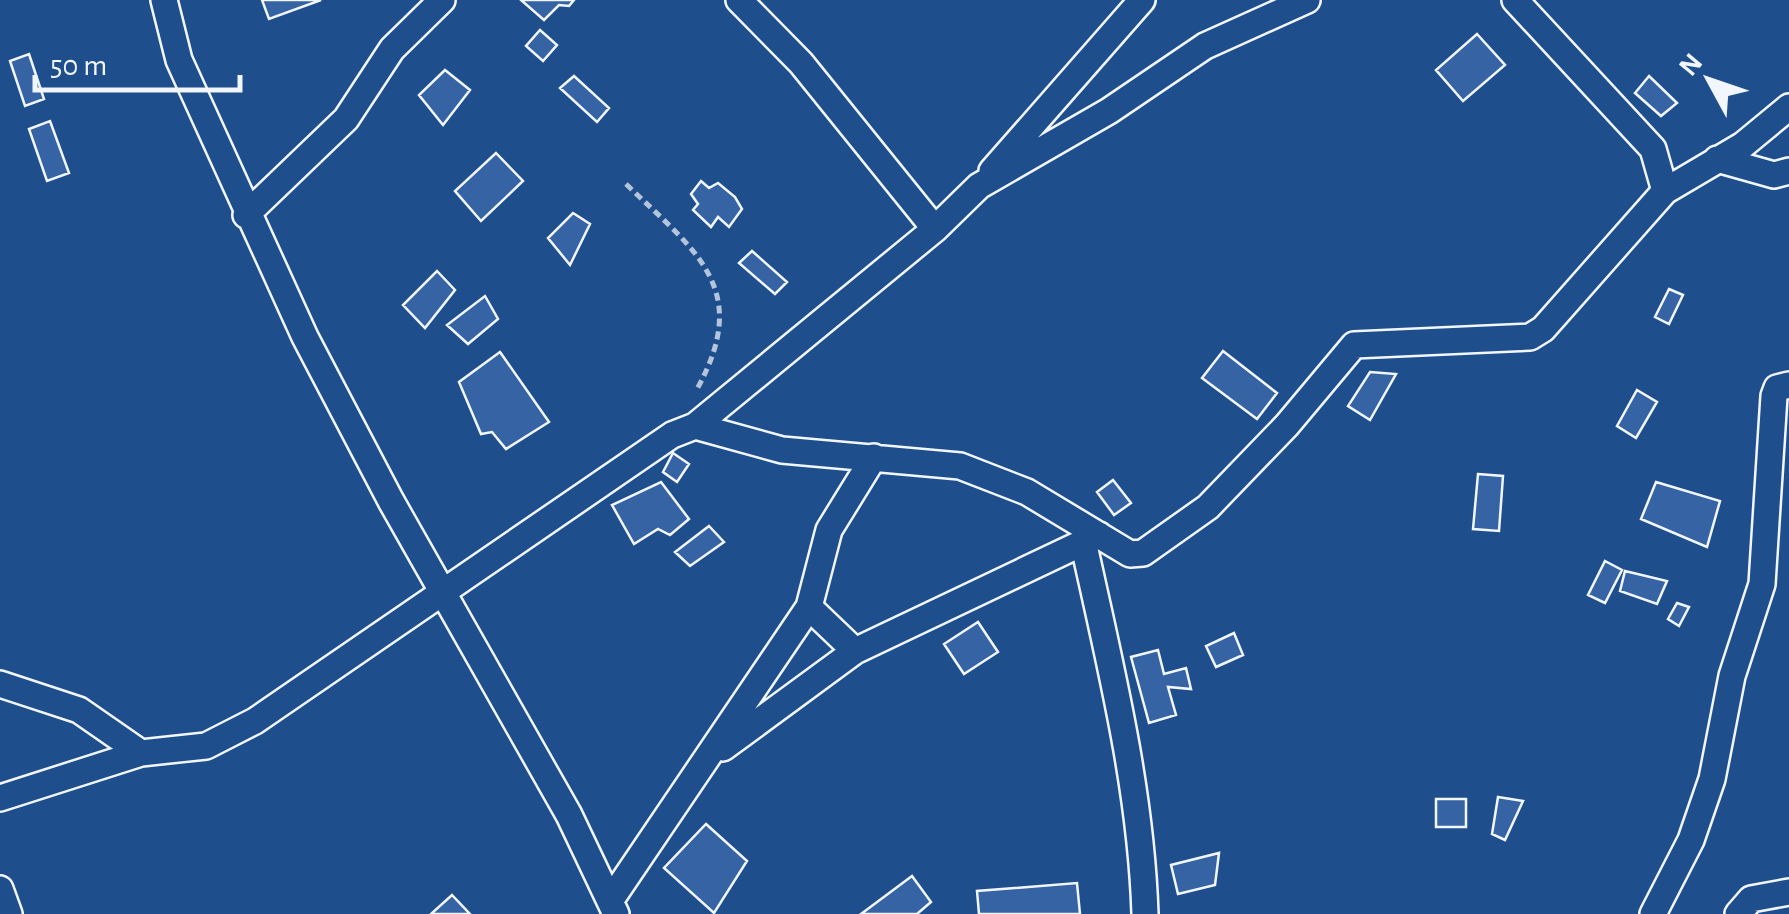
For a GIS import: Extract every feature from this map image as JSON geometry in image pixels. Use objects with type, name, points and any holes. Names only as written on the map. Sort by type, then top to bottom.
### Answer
[{"type":"street","points":[[164,0],[180,60],[246,214],[305,337],[442,592],[569,815],[613,908]]},
{"type":"street","points":[[406,0],[412,28]]},
{"type":"street","points":[[246,214],[346,119],[392,48],[442,0]]},
{"type":"street","points":[[739,0],[801,64],[935,229]]},
{"type":"street","points":[[0,798],[141,753],[206,746],[255,721],[672,436],[695,426],[935,229],[979,186],[1142,0]]},
{"type":"street","points":[[979,186],[1109,110],[1205,46],[1307,0]]},
{"type":"street","points":[[1515,0],[1653,149],[1665,192]]},
{"type":"street","points":[[695,426],[782,450],[960,466],[1027,492],[1091,538],[1130,554],[1143,553],[1208,507],[1287,425],[1354,345],[1530,337],[1543,329],[1665,192],[1742,145],[1789,107]]},
{"type":"street","points":[[1717,158],[1774,175],[1789,171]]},
{"type":"street","points":[[1653,914],[1701,810],[1732,676],[1755,612],[1762,584],[1774,396],[1778,388],[1789,385]]},
{"type":"street","points":[[613,908],[809,606],[829,530],[874,456]]},
{"type":"street","points":[[704,764],[855,651],[1091,538]]},
{"type":"street","points":[[1091,538],[1126,740],[1144,866],[1145,914]]},
{"type":"street","points":[[809,606],[855,651]]},
{"type":"street","points":[[0,684],[79,710],[141,753]]},
{"type":"street","points":[[0,889],[9,914]]},
{"type":"street","points":[[1738,914],[1752,899],[1789,892]]},
{"type":"path","points":[[626,184],[696,255],[719,289],[717,346],[695,393]]},
{"type":"building","points":[[262,0],[321,0],[269,19]]},
{"type":"building","points":[[521,0],[574,0],[569,6],[559,5],[544,20]]},
{"type":"building","points":[[540,30],[557,45],[543,61],[526,46]]},
{"type":"building","points":[[1477,34],[1505,65],[1463,101],[1436,70]]},
{"type":"building","points":[[29,54],[44,99],[25,106],[10,61]]},
{"type":"building","points":[[445,70],[470,90],[443,125],[419,95]]},
{"type":"building","points":[[574,76],[609,108],[597,122],[560,88]]},
{"type":"building","points":[[1649,76],[1677,103],[1661,116],[1635,93]]},
{"type":"building","points":[[50,121],[69,173],[47,181],[29,129]]},
{"type":"building","points":[[496,153],[523,181],[481,221],[455,191]]},
{"type":"building","points":[[701,181],[709,188],[718,183],[735,197],[742,209],[729,227],[718,217],[711,227],[693,210],[698,204],[691,194]]},
{"type":"building","points":[[573,213],[590,224],[570,265],[548,238]]},
{"type":"building","points":[[752,251],[787,282],[775,294],[739,263]]},
{"type":"building","points":[[437,271],[455,290],[425,328],[403,305]]},
{"type":"building","points":[[1669,289],[1683,295],[1669,324],[1655,317]]},
{"type":"building","points":[[485,296],[498,319],[468,344],[447,325]]},
{"type":"building","points":[[1223,351],[1277,393],[1257,419],[1202,378]]},
{"type":"building","points":[[500,352],[549,422],[506,449],[492,432],[481,434],[459,382]]},
{"type":"building","points":[[1370,372],[1396,374],[1370,420],[1348,406]]},
{"type":"building","points":[[1637,390],[1657,402],[1636,438],[1617,426]]},
{"type":"building","points":[[673,453],[689,464],[677,482],[663,472]]},
{"type":"building","points":[[1478,474],[1503,476],[1499,531],[1473,529]]},
{"type":"building","points":[[1113,480],[1131,503],[1114,515],[1097,492]]},
{"type":"building","points":[[661,482],[689,519],[670,535],[658,529],[634,544],[612,505]]},
{"type":"building","points":[[1656,482],[1720,501],[1707,547],[1641,519]]},
{"type":"building","points":[[709,526],[724,542],[690,566],[675,552]]},
{"type":"building","points":[[1605,561],[1622,570],[1605,603],[1588,595]]},
{"type":"building","points":[[1625,571],[1667,581],[1657,604],[1620,591]]},
{"type":"building","points":[[1677,603],[1689,607],[1679,626],[1668,619]]},
{"type":"building","points":[[978,622],[998,652],[964,674],[944,644]]},
{"type":"building","points":[[1234,633],[1243,655],[1216,667],[1206,646]]},
{"type":"building","points":[[1158,650],[1164,674],[1186,668],[1191,689],[1168,687],[1176,715],[1149,723],[1131,657]]},
{"type":"building","points":[[1498,797],[1523,801],[1505,840],[1492,834]]},
{"type":"building","points":[[1436,799],[1466,799],[1466,827],[1436,827]]},
{"type":"building","points":[[706,824],[747,861],[714,913],[664,868]]},
{"type":"building","points":[[1219,853],[1215,885],[1178,894],[1171,865]]},
{"type":"building","points":[[912,876],[931,902],[917,914],[861,914]]},
{"type":"building","points":[[1077,883],[1080,914],[979,914],[977,891]]},
{"type":"building","points":[[452,895],[470,914],[431,914]]}]
